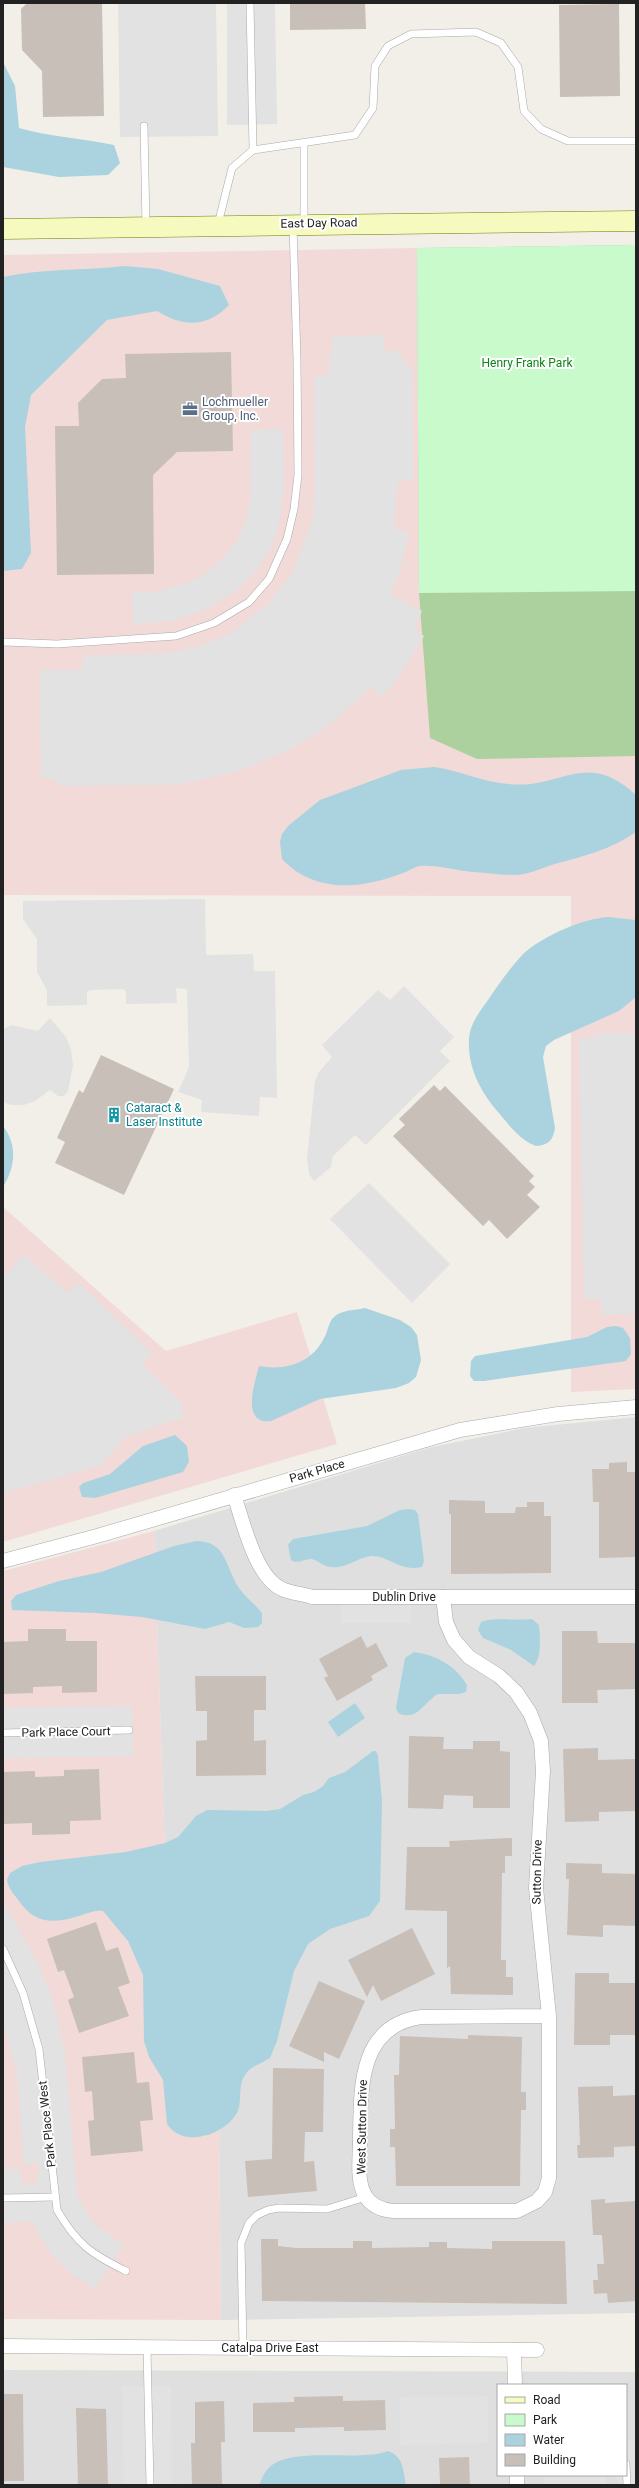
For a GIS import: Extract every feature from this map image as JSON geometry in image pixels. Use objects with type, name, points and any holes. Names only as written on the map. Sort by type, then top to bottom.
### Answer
[{"type":"main road","name":"East Day Road","points":[[3,229],[636,220]]},
{"type":"street","name":"Park Place","points":[[3,1561],[97,1536],[460,1430],[558,1414],[636,1408]]},
{"type":"street","name":"Dublin Drive","points":[[234,1495],[258,1561],[266,1576],[281,1589],[312,1597],[636,1597]]},
{"type":"street","name":"Sutton Drive","points":[[366,2197],[375,2206],[393,2212],[517,2211],[537,2201],[548,2185],[549,2016],[536,1888],[543,1771],[541,1741],[530,1713],[516,1692],[499,1676],[469,1658],[454,1640],[446,1622],[443,1597]]},
{"type":"street","name":"West Sutton Drive","points":[[366,2197],[360,2171],[361,2086],[366,2064],[382,2036],[394,2026],[407,2019],[421,2017],[549,2016]]},
{"type":"street","name":"Catalpa Drive East","points":[[3,2346],[537,2350]]},
{"type":"street","points":[[514,2350],[515,2384]]},
{"type":"lane","points":[[250,3],[253,150]]},
{"type":"lane","points":[[218,225],[232,168],[253,150],[355,135],[373,108],[375,66],[388,46],[411,34],[476,32],[502,43],[518,67],[524,111],[540,129],[568,141],[636,141]]},
{"type":"lane","points":[[144,126],[146,226]]},
{"type":"lane","points":[[3,642],[57,644],[176,636],[214,623],[249,602],[269,579],[287,539],[294,509],[298,476],[298,224],[304,143]]},
{"type":"lane","name":"Park Place Court","points":[[3,1733],[130,1730]]},
{"type":"lane","name":"Park Place West","points":[[3,1949],[23,1993],[39,2049],[57,2210],[70,2232],[94,2255],[126,2271]]},
{"type":"lane","points":[[3,2198],[55,2197]]},
{"type":"lane","points":[[243,2348],[241,2243],[249,2223],[257,2215],[268,2210],[279,2208],[327,2209],[366,2197]]},
{"type":"lane","points":[[147,2348],[150,2485]]},
{"type":"shaded area","points":[[118,3],[216,3],[218,136],[120,137]]},
{"type":"shaded area","points":[[227,3],[275,3],[277,124],[227,125]]},
{"type":"shaded area","points":[[417,248],[419,593],[636,591],[636,1389],[571,1392],[571,896],[3,895],[3,255]]},
{"type":"shaded area","points":[[384,335],[384,351],[399,351],[410,369],[412,369],[413,480],[402,480],[397,484],[394,526],[395,529],[409,533],[399,574],[390,595],[422,611],[414,628],[424,636],[396,681],[382,696],[371,687],[336,719],[316,734],[289,750],[239,771],[180,784],[159,785],[61,786],[53,779],[41,778],[40,670],[80,670],[83,667],[83,656],[170,653],[200,646],[230,634],[268,604],[292,574],[313,519],[315,483],[314,376],[328,375],[333,336]]},
{"type":"shaded area","points":[[283,429],[284,484],[280,517],[274,540],[266,556],[253,574],[234,592],[205,610],[171,621],[133,624],[132,592],[154,592],[188,583],[204,575],[220,561],[237,541],[246,521],[250,499],[251,430]]},
{"type":"shaded area","points":[[205,899],[206,955],[253,954],[254,971],[275,971],[277,1098],[260,1097],[259,1116],[201,1112],[202,1100],[178,1092],[189,1067],[187,989],[176,988],[177,1003],[126,1004],[126,992],[123,989],[90,990],[87,992],[87,1005],[47,1006],[47,990],[37,972],[37,939],[23,919],[23,901]]},
{"type":"shaded area","points":[[404,986],[454,1037],[440,1051],[450,1061],[366,1145],[355,1135],[333,1156],[331,1167],[314,1181],[309,1174],[307,1159],[315,1081],[319,1072],[332,1057],[322,1045],[378,990],[390,1000]]},
{"type":"shaded area","points":[[50,1018],[66,1037],[71,1050],[73,1065],[68,1091],[64,1096],[58,1096],[50,1090],[35,1101],[24,1105],[11,1105],[3,1102],[3,1029],[12,1025],[38,1031]]},
{"type":"shaded area","points":[[636,1033],[636,1314],[602,1315],[601,1299],[584,1299],[579,1038],[596,1038],[596,1034]]},
{"type":"shaded area","points":[[369,1183],[450,1264],[412,1303],[330,1219]]},
{"type":"shaded area","points":[[3,1207],[166,1351],[297,1312],[337,1444],[3,1542]]},
{"type":"shaded area","points":[[24,1255],[68,1293],[79,1283],[152,1353],[142,1364],[181,1403],[183,1420],[175,1420],[127,1436],[99,1466],[3,1493],[3,1272],[7,1274]]},
{"type":"shaded area","points":[[636,1417],[636,2313],[221,2320],[219,2121],[174,2119],[154,1531],[428,1448],[524,1428]]},
{"type":"shaded area","points":[[154,1531],[174,2119],[219,2120],[221,2320],[3,2319],[3,1571]]},
{"type":"shaded area","points":[[341,1589],[412,1589],[411,1623],[341,1623]]},
{"type":"shaded area","points":[[132,1706],[133,1756],[3,1758],[3,1708]]},
{"type":"shaded area","points":[[3,1902],[38,1963],[52,1998],[65,2053],[77,2193],[83,2207],[95,2224],[123,2245],[95,2289],[71,2273],[51,2253],[38,2234],[33,2221],[3,2223],[3,2169],[19,2169],[22,2186],[36,2182],[39,2174],[38,2163],[24,2164],[17,2073],[3,2022]]},
{"type":"shaded area","points":[[3,2370],[636,2372],[636,2485],[3,2485]]},
{"type":"shaded area","points":[[122,2386],[171,2386],[172,2485],[124,2485]]},
{"type":"shaded area","points":[[488,2396],[488,2443],[400,2445],[400,2397]]},
{"type":"shaded area","points":[[636,2440],[636,2485],[618,2485],[618,2480],[613,2476],[627,2476],[627,2441]]},
{"type":"shaded area","points":[[544,2476],[608,2476],[606,2477],[606,2485],[544,2485]]},
{"type":"green space","name":"Henry Frank Park","points":[[636,245],[636,756],[477,759],[430,738],[419,593],[417,248]]},
{"type":"green space","name":"Henry Frank Park","points":[[636,245],[636,591],[419,593],[417,248]]},
{"type":"water","points":[[3,62],[15,86],[19,128],[114,145],[120,163],[108,175],[59,177],[3,167]]},
{"type":"water","points":[[125,266],[158,269],[220,286],[229,305],[221,313],[212,318],[194,323],[176,320],[157,311],[107,320],[31,395],[25,427],[31,553],[22,569],[3,571],[3,277],[33,272]]},
{"type":"water","points":[[434,767],[489,781],[508,784],[544,782],[573,774],[587,772],[602,774],[618,781],[636,795],[636,832],[597,852],[519,875],[504,875],[425,866],[371,882],[355,885],[340,885],[324,883],[309,878],[295,870],[282,859],[280,842],[282,834],[288,826],[320,800],[401,770]]},
{"type":"water","points":[[608,917],[636,920],[636,997],[619,1011],[554,1040],[546,1046],[543,1057],[555,1128],[550,1141],[536,1146],[525,1140],[511,1127],[480,1087],[470,1058],[469,1038],[471,1028],[496,988],[523,954],[531,947],[552,935],[575,925],[598,918]]},
{"type":"water","points":[[3,1126],[11,1141],[13,1156],[10,1172],[3,1187]]},
{"type":"water","points":[[365,1308],[400,1320],[411,1327],[417,1335],[421,1360],[416,1377],[409,1383],[396,1388],[320,1399],[271,1421],[261,1420],[255,1416],[252,1401],[259,1366],[288,1366],[305,1359],[319,1347],[326,1335],[330,1322],[335,1316],[344,1312]]},
{"type":"water","points":[[616,1326],[623,1328],[630,1338],[631,1354],[626,1361],[484,1381],[474,1381],[470,1376],[471,1361],[475,1356],[587,1337],[607,1327]]},
{"type":"water","points":[[175,1435],[187,1446],[189,1462],[183,1472],[95,1498],[82,1497],[79,1487],[83,1483],[110,1474],[143,1446]]},
{"type":"water","points":[[400,1510],[415,1510],[418,1514],[424,1561],[422,1567],[414,1568],[401,1566],[384,1558],[372,1556],[337,1567],[328,1567],[312,1559],[298,1562],[291,1560],[288,1545],[293,1539],[367,1526]]},
{"type":"water","points":[[196,1541],[214,1545],[220,1550],[239,1588],[262,1613],[262,1623],[258,1627],[244,1628],[229,1622],[205,1629],[142,1617],[95,1613],[12,1610],[11,1601],[16,1595],[59,1581],[101,1572],[174,1546]]},
{"type":"water","points":[[499,1619],[532,1619],[539,1625],[540,1635],[539,1652],[537,1662],[534,1666],[511,1650],[483,1638],[478,1630],[481,1622]]},
{"type":"water","points":[[414,1652],[437,1658],[451,1667],[467,1685],[466,1692],[459,1694],[438,1694],[415,1713],[405,1715],[398,1713],[396,1708],[405,1658]]},
{"type":"water","points":[[355,1703],[365,1718],[338,1737],[328,1722]]},
{"type":"water","points":[[373,1751],[376,1751],[378,1756],[382,1801],[380,1901],[369,1916],[330,1929],[308,1944],[294,1971],[277,2041],[270,2058],[253,2067],[245,2075],[241,2084],[239,2108],[231,2121],[223,2128],[213,2133],[203,2136],[182,2136],[167,2124],[163,2080],[149,2057],[144,2041],[143,1975],[128,1941],[103,1911],[93,1912],[70,1919],[53,1921],[38,1918],[31,1914],[25,1909],[10,1888],[7,1880],[10,1873],[22,1866],[40,1862],[126,1852],[165,1843],[178,1837],[196,1816],[207,1810],[266,1811],[280,1809],[303,1795],[314,1792],[323,1786],[329,1778],[345,1772]]},
{"type":"water","points":[[388,2451],[400,2460],[406,2485],[259,2485],[266,2471],[276,2463],[289,2458],[323,2455],[375,2454]]},
{"type":"building","points":[[27,3],[102,3],[104,116],[43,117],[42,71],[22,50],[21,9]]},
{"type":"building","points":[[290,3],[365,3],[366,29],[290,30]]},
{"type":"building","points":[[619,4],[620,96],[560,97],[559,5]]},
{"type":"building","points":[[231,352],[233,451],[177,452],[153,475],[154,574],[57,575],[55,426],[79,426],[78,403],[102,379],[126,378],[125,354]]},
{"type":"building","name":"Cataract & Laser Institute","points":[[101,1055],[174,1089],[124,1195],[55,1163],[65,1142],[57,1138],[79,1090],[83,1093]]},
{"type":"building","points":[[434,1085],[440,1091],[445,1086],[534,1176],[529,1181],[535,1187],[527,1195],[540,1207],[507,1239],[489,1220],[483,1226],[393,1136],[405,1125],[399,1119]]},
{"type":"building","points":[[627,1462],[627,1472],[636,1472],[636,1557],[599,1558],[599,1502],[593,1502],[592,1469],[609,1469],[609,1463]]},
{"type":"building","points":[[449,1500],[485,1501],[485,1513],[515,1513],[516,1507],[527,1507],[527,1502],[544,1502],[544,1516],[551,1516],[551,1573],[451,1574],[451,1514],[449,1514]]},
{"type":"building","points":[[28,1629],[66,1629],[66,1641],[97,1641],[97,1692],[62,1693],[62,1686],[33,1687],[33,1693],[3,1694],[3,1642],[28,1641]]},
{"type":"building","points":[[562,1631],[597,1631],[598,1643],[636,1643],[636,1689],[597,1690],[598,1703],[562,1703]]},
{"type":"building","points":[[361,1636],[367,1648],[376,1643],[388,1666],[371,1676],[373,1680],[337,1701],[324,1678],[328,1676],[319,1659]]},
{"type":"building","points":[[195,1676],[266,1676],[266,1710],[254,1710],[254,1741],[266,1740],[266,1775],[196,1776],[196,1741],[207,1740],[207,1711],[196,1711]]},
{"type":"building","points":[[409,1736],[444,1737],[443,1749],[473,1749],[473,1741],[500,1741],[500,1751],[510,1752],[510,1808],[473,1808],[473,1796],[444,1795],[443,1809],[408,1808]]},
{"type":"building","points":[[598,1748],[598,1760],[636,1759],[636,1811],[599,1812],[599,1821],[565,1822],[563,1749]]},
{"type":"building","points":[[99,1769],[101,1820],[70,1821],[70,1834],[32,1835],[32,1823],[3,1824],[3,1772],[35,1771],[35,1777],[64,1776],[64,1770]]},
{"type":"building","points":[[512,1838],[512,1856],[505,1856],[505,1873],[502,1873],[501,1960],[506,1960],[506,1977],[513,1977],[513,1995],[451,1994],[450,1966],[447,1968],[447,1911],[405,1910],[407,1847],[450,1847],[449,1841]]},
{"type":"building","points":[[566,1863],[602,1864],[602,1873],[636,1874],[636,1926],[603,1925],[603,1937],[567,1935],[569,1879],[566,1879]]},
{"type":"building","points":[[96,1922],[106,1951],[118,1947],[130,1983],[118,1987],[129,2016],[79,2033],[68,2000],[74,1997],[64,1970],[58,1972],[47,1939]]},
{"type":"building","points":[[412,1928],[435,1974],[381,2001],[373,1985],[367,1997],[348,1960]]},
{"type":"building","points":[[575,1973],[609,1973],[609,1983],[636,1983],[636,2035],[610,2035],[610,2045],[574,2045]]},
{"type":"building","points":[[319,1981],[365,2001],[339,2059],[324,2052],[324,2062],[289,2046]]},
{"type":"building","points":[[468,2035],[522,2037],[521,2092],[526,2092],[526,2110],[521,2110],[520,2186],[396,2186],[395,2147],[390,2147],[390,2129],[395,2129],[394,2075],[399,2075],[400,2036],[468,2039]]},
{"type":"building","points":[[134,2052],[137,2083],[149,2082],[153,2120],[140,2121],[143,2151],[91,2156],[88,2121],[94,2120],[92,2091],[85,2092],[82,2057]]},
{"type":"building","points":[[273,2068],[324,2069],[323,2132],[305,2132],[304,2162],[314,2161],[317,2191],[248,2197],[245,2161],[272,2159]]},
{"type":"building","points":[[613,2086],[613,2096],[636,2095],[636,2146],[614,2147],[614,2157],[578,2158],[577,2145],[580,2145],[578,2087]]},
{"type":"building","points":[[605,2199],[605,2203],[636,2201],[636,2301],[608,2303],[607,2293],[594,2294],[593,2280],[598,2280],[597,2264],[604,2264],[602,2235],[593,2235],[591,2200]]},
{"type":"building","points":[[261,2239],[278,2239],[278,2246],[296,2248],[353,2248],[353,2241],[372,2241],[372,2248],[429,2247],[429,2242],[447,2242],[447,2248],[492,2249],[492,2241],[565,2241],[567,2304],[262,2301]]},
{"type":"building","points":[[3,2394],[23,2394],[24,2481],[3,2481]]},
{"type":"building","points":[[343,2396],[343,2401],[385,2400],[386,2430],[344,2431],[344,2427],[295,2428],[295,2432],[253,2432],[253,2403],[294,2402],[294,2397]]},
{"type":"building","points":[[224,2401],[225,2442],[221,2442],[222,2485],[192,2485],[191,2443],[195,2443],[195,2402]]},
{"type":"building","points":[[76,2408],[106,2409],[108,2485],[78,2485]]},
{"type":"building","points":[[469,2457],[470,2485],[440,2485],[439,2458]]},
{"type":"place","name":"Lochmueller Group, Inc.","points":[[190,409]]},
{"type":"place","name":"Cataract & Laser Institute","points":[[114,1115]]}]
